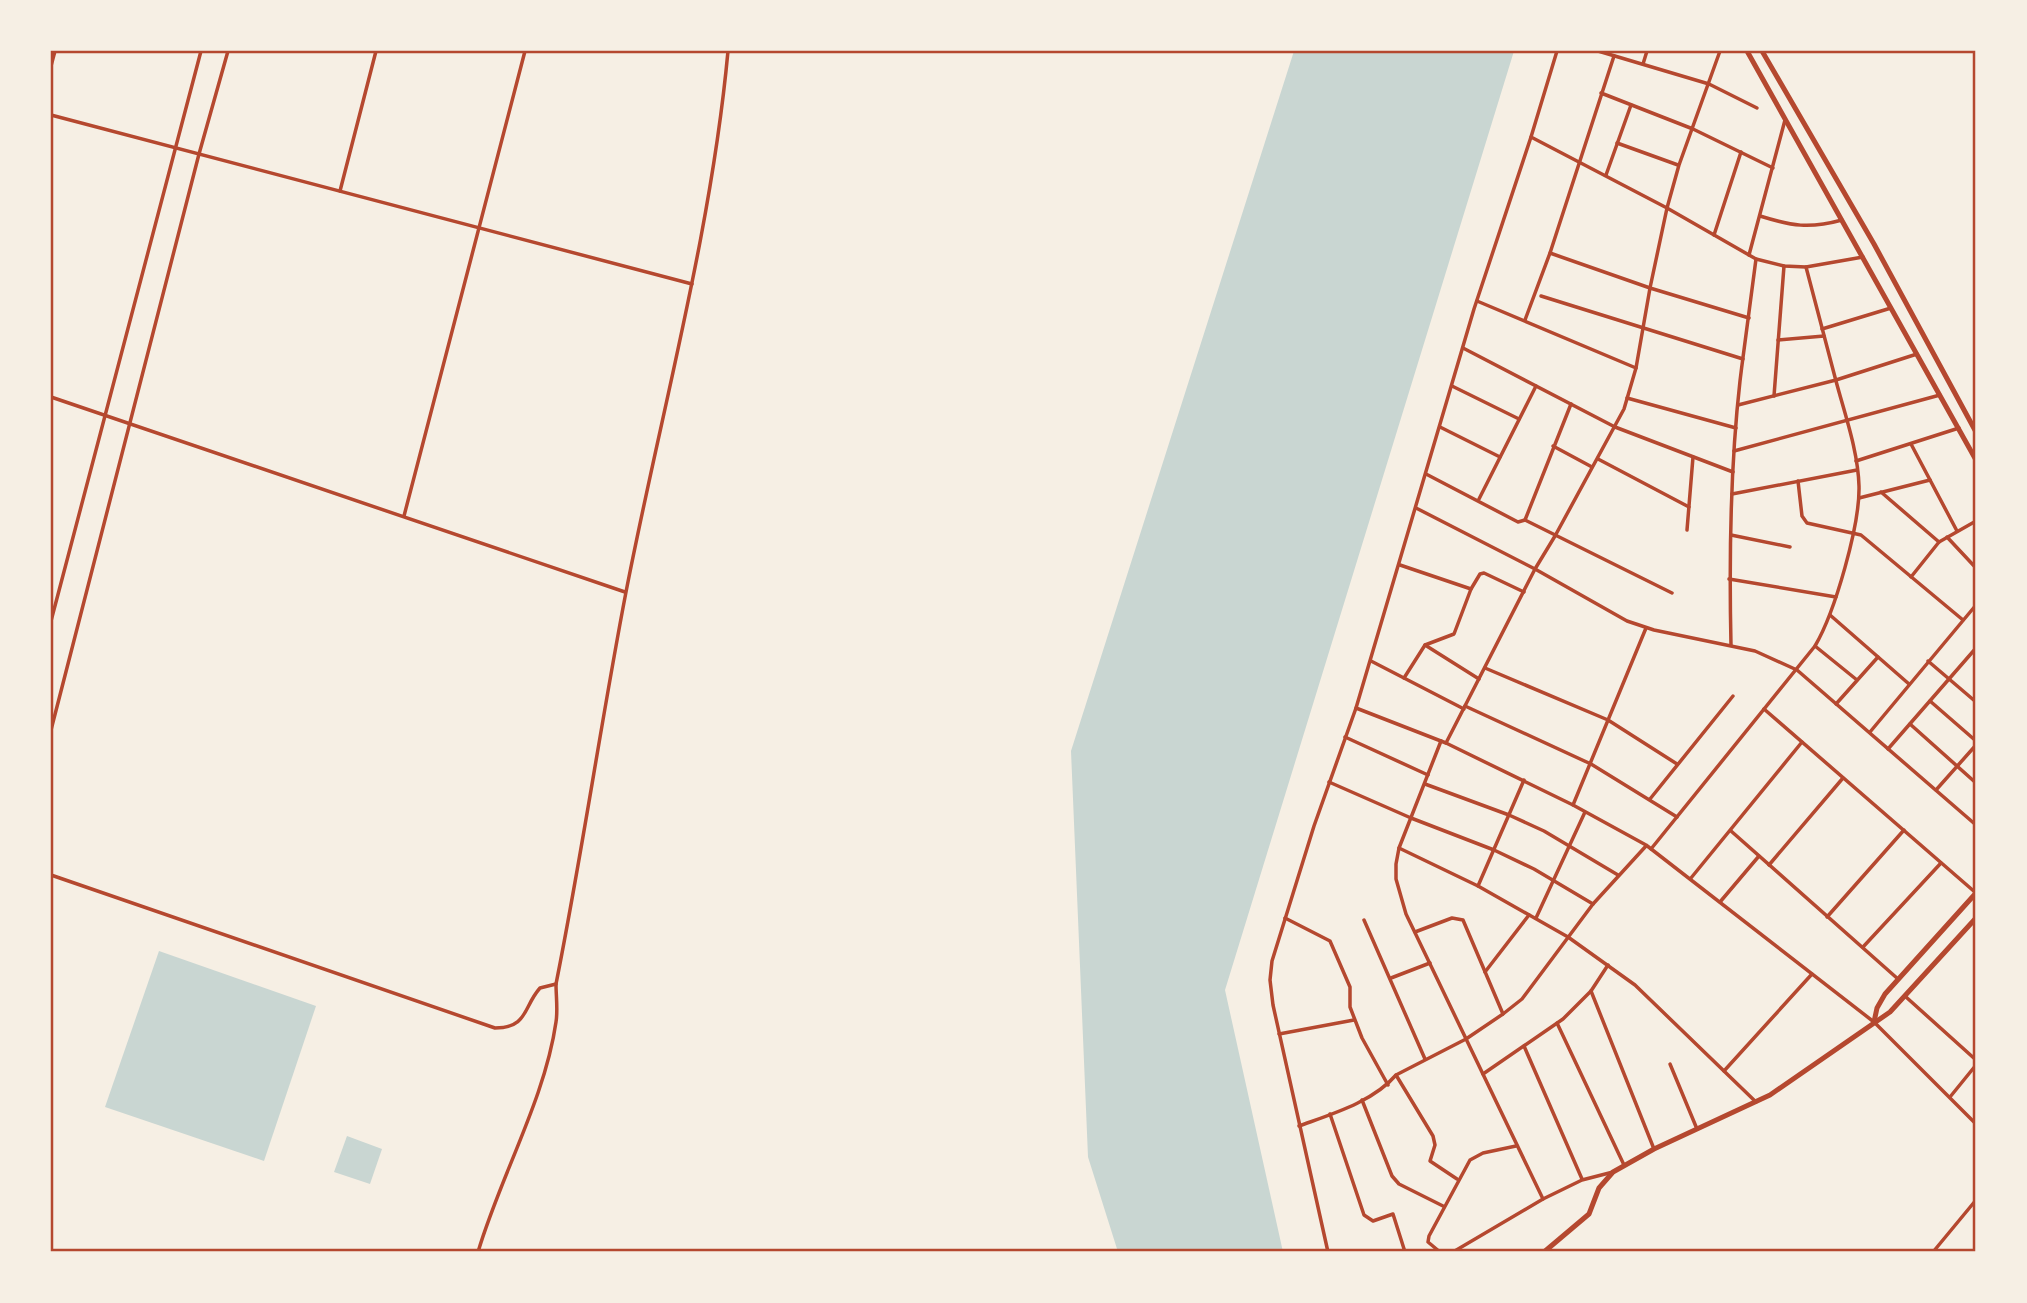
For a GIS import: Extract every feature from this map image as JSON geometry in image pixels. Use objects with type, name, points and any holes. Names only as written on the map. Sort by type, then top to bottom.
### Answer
[{"type":"main road","points":[[1747,51],[1976,460]]},
{"type":"main road","points":[[1762,51],[1874,244],[1976,432]]},
{"type":"main road","points":[[1874,1021],[1880,1001],[1976,893]]},
{"type":"main road","points":[[1544,1252],[1589,1214],[1599,1188],[1613,1172],[1654,1149],[1756,1102],[1890,1012],[1976,918]]},
{"type":"street","points":[[51,66],[55,51]]},
{"type":"street","points":[[51,621],[173,147],[201,51]]},
{"type":"street","points":[[51,730],[228,51]]},
{"type":"street","points":[[340,191],[376,51]]},
{"type":"street","points":[[404,516],[525,51]]},
{"type":"street","points":[[478,1252],[548,1059],[557,1020],[556,984],[626,592],[692,284],[715,157],[728,51]]},
{"type":"street","points":[[1328,1252],[1271,991],[1271,970],[1276,943],[1371,661],[1477,301],[1557,51]]},
{"type":"street","points":[[1598,51],[1709,84],[1757,107]]},
{"type":"street","points":[[1643,64],[1647,51]]},
{"type":"street","points":[[1542,1199],[1406,914],[1395,879],[1399,848],[1444,742],[1465,707],[1535,569],[1615,426],[1627,398],[1636,368],[1667,208],[1679,165],[1720,51]]},
{"type":"street","points":[[1525,320],[1550,253],[1614,56]]},
{"type":"street","points":[[1601,93],[1693,129],[1773,168]]},
{"type":"street","points":[[1606,176],[1631,105]]},
{"type":"street","points":[[51,115],[692,284]]},
{"type":"street","points":[[1749,255],[1786,118]]},
{"type":"street","points":[[1531,137],[1756,258],[1784,266],[1805,267],[1863,257]]},
{"type":"street","points":[[1617,143],[1679,165]]},
{"type":"street","points":[[1714,235],[1741,152]]},
{"type":"street","points":[[1760,216],[1791,225],[1808,226],[1842,220]]},
{"type":"street","points":[[1550,253],[1650,288],[1749,318]]},
{"type":"street","points":[[1731,645],[1734,451],[1756,258]]},
{"type":"street","points":[[1774,396],[1784,266]]},
{"type":"street","points":[[1299,1126],[1362,1100],[1388,1085],[1396,1075],[1466,1039],[1503,1014],[1532,988],[1593,904],[1618,875],[1677,817],[1815,646],[1836,597],[1858,498],[1856,461],[1847,420],[1805,267]]},
{"type":"street","points":[[1541,296],[1743,359]]},
{"type":"street","points":[[1477,301],[1636,368]]},
{"type":"street","points":[[1822,329],[1891,308]]},
{"type":"street","points":[[1778,340],[1824,336]]},
{"type":"street","points":[[1463,348],[1615,426],[1733,472]]},
{"type":"street","points":[[1738,405],[1836,380],[1917,354]]},
{"type":"street","points":[[1452,386],[1519,419]]},
{"type":"street","points":[[1479,500],[1536,386]]},
{"type":"street","points":[[1734,451],[1940,395]]},
{"type":"street","points":[[51,397],[626,592]]},
{"type":"street","points":[[1627,398],[1736,428]]},
{"type":"street","points":[[1525,520],[1571,404]]},
{"type":"street","points":[[1440,427],[1500,457]]},
{"type":"street","points":[[1856,461],[1959,428]]},
{"type":"street","points":[[1911,443],[1957,531]]},
{"type":"street","points":[[1553,446],[1592,467]]},
{"type":"street","points":[[1687,530],[1693,457]]},
{"type":"street","points":[[1597,458],[1689,507]]},
{"type":"street","points":[[1732,494],[1857,470]]},
{"type":"street","points":[[1426,474],[1518,522],[1525,520],[1672,593]]},
{"type":"street","points":[[1858,498],[1930,480]]},
{"type":"street","points":[[1798,481],[1802,516],[1807,523],[1852,532],[1867,539],[1964,620]]},
{"type":"street","points":[[1881,492],[1939,542]]},
{"type":"street","points":[[1416,508],[1535,569],[1626,621],[1646,628],[1755,651],[1797,670],[1976,825]]},
{"type":"street","points":[[1911,577],[1939,542],[1976,521]]},
{"type":"street","points":[[1731,536],[1790,547]]},
{"type":"street","points":[[1947,537],[1976,568]]},
{"type":"street","points":[[1400,564],[1471,589]]},
{"type":"street","points":[[1404,678],[1425,645],[1454,634],[1479,575],[1484,573],[1524,592]]},
{"type":"street","points":[[1730,579],[1836,597]]},
{"type":"street","points":[[1869,733],[1976,605]]},
{"type":"street","points":[[1830,615],[1909,684]]},
{"type":"street","points":[[1573,805],[1646,628]]},
{"type":"street","points":[[1425,645],[1479,679]]},
{"type":"street","points":[[1815,646],[1857,680]]},
{"type":"street","points":[[1888,749],[1976,648]]},
{"type":"street","points":[[1970,654],[1976,660]]},
{"type":"street","points":[[1836,704],[1878,657]]},
{"type":"street","points":[[1371,661],[1591,764],[1677,817]]},
{"type":"street","points":[[1928,661],[1976,702]]},
{"type":"street","points":[[1485,668],[1608,720],[1677,764]]},
{"type":"street","points":[[1650,799],[1733,696]]},
{"type":"street","points":[[1930,701],[1976,743],[1936,790]]},
{"type":"street","points":[[1356,708],[1444,742],[1585,811],[1649,847],[1874,1021],[1976,1124]]},
{"type":"street","points":[[1764,709],[1976,893]]},
{"type":"street","points":[[1910,724],[1976,783]]},
{"type":"street","points":[[1345,737],[1428,775]]},
{"type":"street","points":[[1691,878],[1802,742]]},
{"type":"street","points":[[1769,865],[1843,778]]},
{"type":"street","points":[[1478,886],[1524,780]]},
{"type":"street","points":[[1329,782],[1494,850],[1593,904]]},
{"type":"street","points":[[1425,784],[1509,815],[1571,845],[1618,875]]},
{"type":"street","points":[[1536,919],[1585,811]]},
{"type":"street","points":[[1731,831],[1898,979]]},
{"type":"street","points":[[1828,917],[1905,831]]},
{"type":"street","points":[[1399,848],[1478,886],[1530,915],[1608,965],[1634,985],[1756,1102]]},
{"type":"street","points":[[1720,902],[1759,856]]},
{"type":"street","points":[[1863,947],[1941,863]]},
{"type":"street","points":[[51,875],[495,1028],[518,1023],[540,988],[556,984]]},
{"type":"street","points":[[1485,972],[1530,915]]},
{"type":"street","points":[[1285,918],[1330,941],[1350,987],[1350,1007],[1354,1020],[1388,1085]]},
{"type":"street","points":[[1415,932],[1452,918],[1460,918],[1465,924],[1503,1014]]},
{"type":"street","points":[[1364,920],[1425,1060]]},
{"type":"street","points":[[1391,978],[1430,963]]},
{"type":"street","points":[[1483,1074],[1557,1024],[1591,991],[1608,965]]},
{"type":"street","points":[[1724,1071],[1812,974]]},
{"type":"street","points":[[1591,991],[1654,1149]]},
{"type":"street","points":[[1906,997],[1976,1060]]},
{"type":"street","points":[[1279,1034],[1354,1020]]},
{"type":"street","points":[[1557,1024],[1624,1165]]},
{"type":"street","points":[[1524,1046],[1582,1180]]},
{"type":"street","points":[[1670,1064],[1697,1129]]},
{"type":"street","points":[[1950,1097],[1976,1065]]},
{"type":"street","points":[[1396,1075],[1433,1136],[1435,1145],[1430,1161],[1458,1180]]},
{"type":"street","points":[[1362,1100],[1392,1177],[1399,1184],[1443,1207]]},
{"type":"street","points":[[1330,1114],[1364,1215],[1373,1221],[1393,1214],[1405,1252]]},
{"type":"street","points":[[1440,1252],[1428,1239],[1465,1166],[1474,1157],[1516,1146]]},
{"type":"street","points":[[1453,1252],[1542,1199],[1582,1180],[1613,1172]]},
{"type":"street","points":[[1933,1252],[1976,1200]]},
{"type":"shaded area","points":[[1294,51],[1514,51],[1225,990],[1283,1252],[1118,1252],[1088,1157],[1071,751]]},
{"type":"shaded area","points":[[159,951],[316,1006],[264,1161],[105,1107]]},
{"type":"shaded area","points":[[347,1136],[382,1149],[370,1184],[334,1172]]}]
